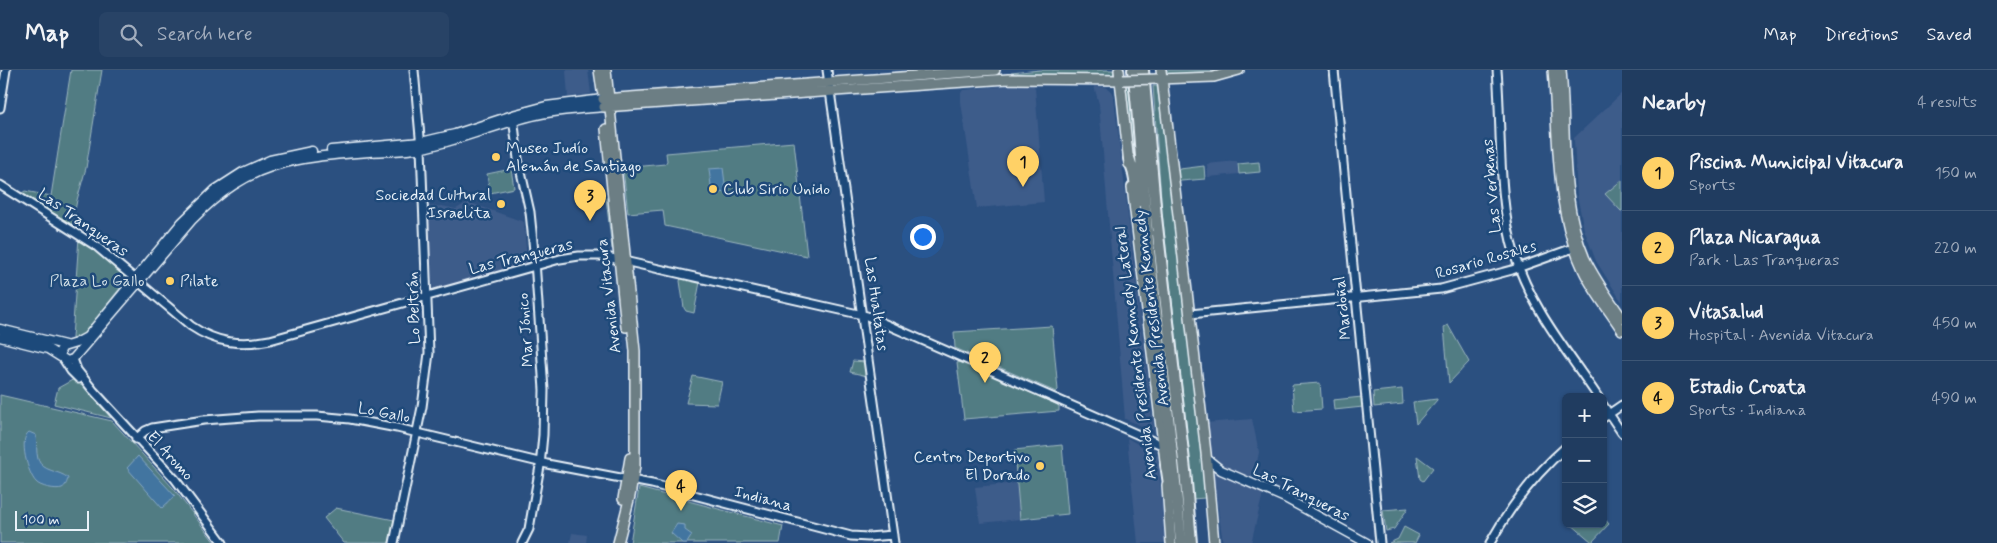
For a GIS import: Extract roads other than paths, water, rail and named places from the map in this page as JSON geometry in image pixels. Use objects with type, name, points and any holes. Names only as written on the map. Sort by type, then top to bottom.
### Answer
[{"type":"highway","name":"Avenida Presidente Kennedy","points":[[1133,70],[1140,129],[1148,239],[1172,438],[1181,543]]},
{"type":"highway","name":"Avenida Presidente Kennedy","points":[[1143,70],[1156,217],[1185,470],[1191,543]]},
{"type":"highway","points":[[1129,158],[1148,239]]},
{"type":"highway","points":[[1166,464],[1181,543]]},
{"type":"main road","name":"Avenida Vitacura","points":[[599,70],[606,103]]},
{"type":"main road","name":"Avenida Vitacura","points":[[606,70],[606,103],[622,260],[634,344],[634,443],[630,480],[618,543]]},
{"type":"main road","points":[[62,358],[61,349],[87,337],[192,220],[222,191],[254,174],[280,164],[314,156],[456,140],[546,106],[830,86],[995,70]]},
{"type":"main road","points":[[1553,70],[1562,201],[1587,277],[1622,330]]},
{"type":"main road","points":[[1561,70],[1569,200],[1577,247],[1622,318]]},
{"type":"main road","points":[[830,86],[1008,79],[1101,80],[1121,76],[1214,77],[1233,71]]},
{"type":"main road","name":"Avenida Presidente Kennedy Lateral","points":[[1121,76],[1129,158],[1166,464],[1171,543]]},
{"type":"main road","points":[[1161,76],[1190,314],[1214,543]]},
{"type":"main road","points":[[1101,80],[1114,87],[1123,100]]},
{"type":"main road","points":[[0,337],[48,349],[70,361],[138,280]]},
{"type":"main road","points":[[0,330],[68,345],[76,350],[74,358]]},
{"type":"main road","name":"Las Tranqueras","points":[[1206,458],[1221,470],[1285,498],[1367,543]]},
{"type":"main road","points":[[1208,478],[1214,470],[1221,470]]},
{"type":"street","points":[[0,108],[6,70]]},
{"type":"street","name":"Lo Beltrán","points":[[394,543],[417,433],[428,368],[428,296],[421,145],[414,70]]},
{"type":"street","name":"Las Hualtatas","points":[[827,70],[894,539]]},
{"type":"street","name":"Mardoñal","points":[[1334,70],[1380,543]]},
{"type":"street","name":"Las Verbenas","points":[[1497,70],[1505,204],[1510,236],[1519,267],[1540,310],[1595,393]]},
{"type":"street","name":"Mar Jónico","points":[[513,118],[518,159],[530,212],[536,266],[544,390],[540,463],[529,529],[522,543]]},
{"type":"street","name":"Las Tranqueras","points":[[0,185],[80,234],[138,280],[191,326],[202,333],[222,341],[244,344],[270,340],[536,266],[579,256],[602,256],[863,315],[1164,446]]},
{"type":"street","name":"Rosario Rosales","points":[[1190,314],[1441,289],[1519,267],[1577,247]]},
{"type":"street","name":"El Aromo","points":[[62,358],[71,371],[93,390]]},
{"type":"street","name":"El Aromo","points":[[74,358],[77,370],[93,390],[136,439],[175,479],[223,543]]},
{"type":"street","points":[[1607,415],[1622,405]]},
{"type":"street","name":"Lo Gallo","points":[[136,439],[152,428],[204,420],[298,415],[339,418],[417,433],[540,463],[630,480]]},
{"type":"street","points":[[1607,417],[1622,433]]},
{"type":"street","points":[[1490,543],[1518,498],[1562,450]]},
{"type":"street","name":"Indiana","points":[[630,480],[652,484],[851,536],[894,539]]},
{"type":"place","name":"Museo Judío Alemán de Santiago","points":[[496,157]]},
{"type":"place","name":"Piscina Municipal Vitacura","points":[[1023,187]]},
{"type":"place","name":"Club Sirio Unido","points":[[713,189]]},
{"type":"place","name":"Sociedad Cultural Israelita","points":[[501,204]]},
{"type":"place","name":"Vitasalud","points":[[590,221]]},
{"type":"place","name":"Pilate","points":[[170,281]]},
{"type":"place","name":"Plaza Nicaragua","points":[[985,383]]},
{"type":"place","name":"Centro Deportivo El Dorado","points":[[1040,466]]},
{"type":"place","name":"Estadio Croata","points":[[681,511]]},
{"type":"park label","name":"Plaza Lo Gallo","points":[[97,281]]}]
